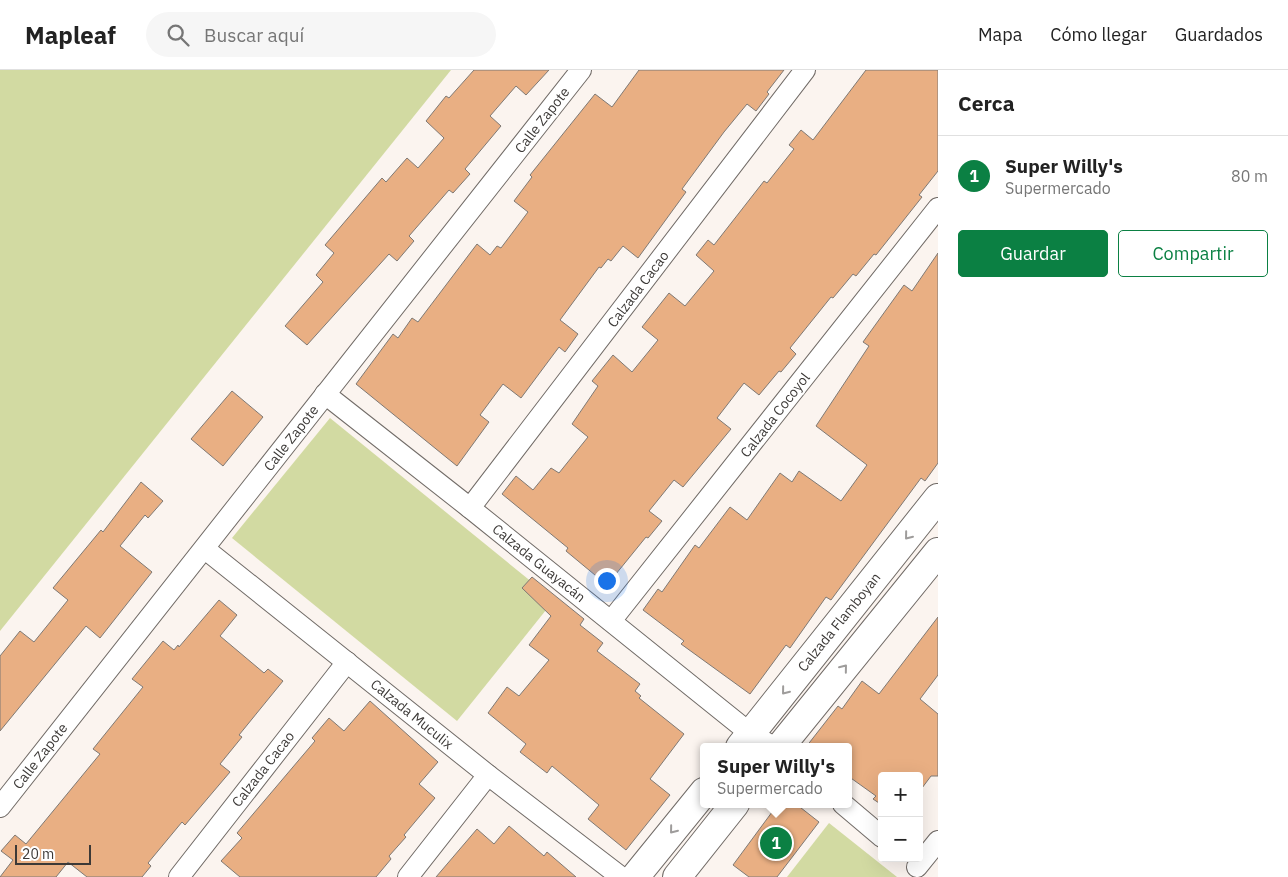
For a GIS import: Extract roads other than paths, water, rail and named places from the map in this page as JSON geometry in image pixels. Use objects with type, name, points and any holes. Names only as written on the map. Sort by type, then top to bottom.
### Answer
[{"type":"main road","name":"Calzada Flamboyan","points":[[745,740],[938,498]]},
{"type":"main road","points":[[783,743],[938,552]]},
{"type":"main road","points":[[635,877],[700,797]]},
{"type":"main road","points":[[677,877],[732,808]]},
{"type":"street","name":"Calle Zapote","points":[[0,807],[581,70]]},
{"type":"street","name":"Calzada Cacao","points":[[470,508],[806,70]]},
{"type":"street","name":"Calzada Cocoyol","points":[[611,621],[938,208]]},
{"type":"street","name":"Calzada Guayacán","points":[[325,394],[611,621],[745,740],[757,743]]},
{"type":"street","name":"Calzada Muculix","points":[[205,549],[488,775],[621,877]]},
{"type":"street","name":"Calzada Cacao","points":[[179,877],[346,662]]},
{"type":"street","points":[[408,877],[488,775]]},
{"type":"street","points":[[848,808],[878,834]]},
{"type":"street","points":[[918,867],[938,841]]},
{"type":"place","name":"Super Willy's","points":[[776,843]]}]
